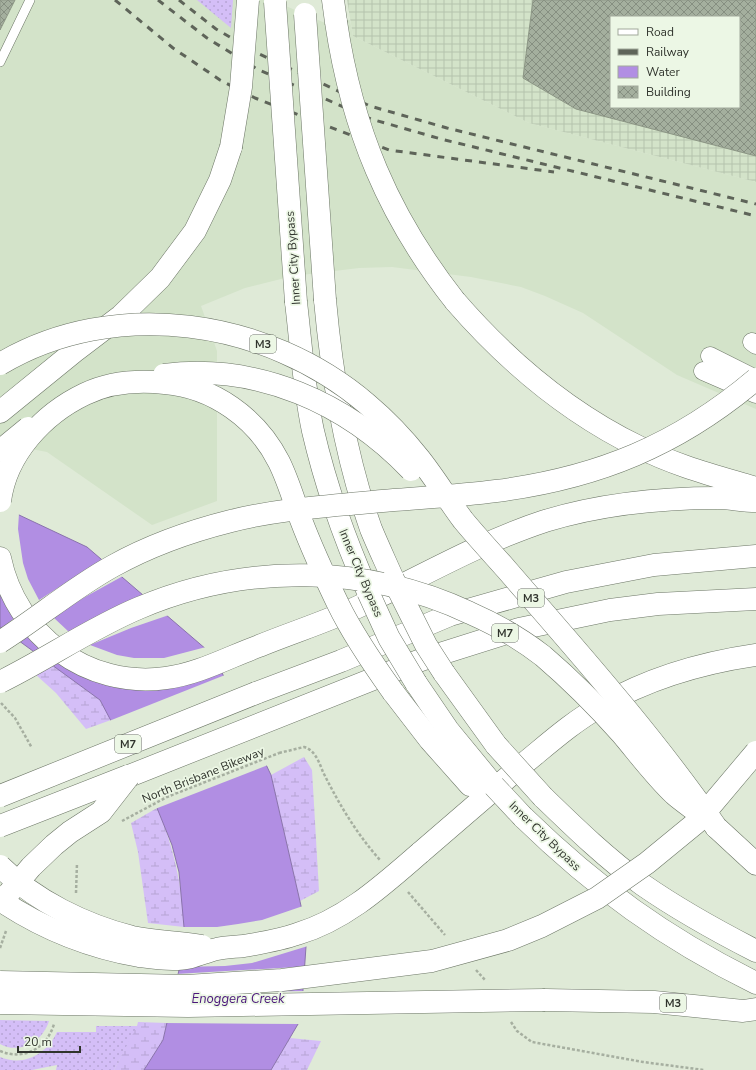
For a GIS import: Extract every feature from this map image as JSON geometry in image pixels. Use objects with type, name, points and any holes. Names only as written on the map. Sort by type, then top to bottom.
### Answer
[{"type":"highway","points":[[0,412],[142,298],[160,278],[195,231],[220,180],[236,122],[242,87],[248,0]]},
{"type":"highway","points":[[333,0],[341,53],[354,110],[376,173],[388,198],[423,257],[455,301],[478,328],[522,369],[562,401],[587,418],[639,448],[715,476],[756,488]]},
{"type":"highway","name":"Inner City Bypass","points":[[275,1],[296,302],[308,398],[316,443],[346,542],[389,638],[416,683],[448,730],[468,769],[494,786],[523,817],[588,877],[633,911],[687,947],[756,983]]},
{"type":"highway","points":[[304,7],[331,364],[345,438],[369,523],[393,579],[426,645],[444,673],[496,745],[542,797],[583,835],[643,884],[679,908],[756,951]]},
{"type":"highway","name":"M3","points":[[0,364],[29,349],[56,339],[116,326],[161,324],[185,326],[231,334],[254,340],[306,362],[326,374],[368,405],[420,459],[464,521],[626,710],[686,783],[716,827],[756,864]]},
{"type":"highway","points":[[0,451],[36,421],[52,411],[106,388],[129,381],[177,373],[215,373],[240,376],[305,394],[341,412],[368,430],[393,451],[436,497],[464,521]]},
{"type":"highway","points":[[0,642],[113,566],[172,540],[233,520],[266,513],[497,491],[529,486],[588,472],[628,459],[654,448],[688,429],[737,395],[756,379]]},
{"type":"highway","points":[[0,501],[9,471],[20,450],[43,423],[72,400],[110,385],[149,381],[173,384],[194,389],[213,396],[243,416],[267,441],[287,479],[316,558],[339,606],[371,661],[393,692],[468,769]]},
{"type":"highway","points":[[0,558],[3,573],[12,597],[24,616],[39,634],[53,647],[72,660],[91,669],[110,675],[127,678],[161,678],[194,671],[359,606],[479,547],[544,522],[606,506],[642,501],[719,498],[756,501]]},
{"type":"highway","name":"M7","points":[[0,796],[256,693],[341,661],[450,615],[566,582],[654,565],[756,556]]},
{"type":"highway","points":[[0,682],[138,608],[189,590],[250,577],[278,575],[334,576],[382,584],[437,598],[460,608],[486,620],[541,655],[586,695],[673,794],[716,827]]},
{"type":"highway","name":"M7","points":[[0,826],[421,660],[519,629],[583,615],[658,604],[756,599]]},
{"type":"highway","points":[[0,900],[39,924],[67,937],[106,950],[167,959],[190,958],[217,949],[273,940],[298,934],[324,924],[348,911],[370,896],[544,747],[569,727],[600,706],[655,680],[680,671],[756,655]]},
{"type":"highway","points":[[0,982],[187,986],[282,980],[432,961],[508,940],[542,926],[597,898],[647,863],[697,822],[756,752]]},
{"type":"highway","points":[[0,905],[30,867],[70,832],[101,812],[129,776]]},
{"type":"highway","points":[[0,866],[23,886],[42,898],[79,918],[107,929],[160,942],[217,949]]},
{"type":"highway","name":"M3","points":[[0,1004],[188,1006],[602,1000],[654,1002],[743,1011],[756,1009]]},
{"type":"street","points":[[756,379],[707,364],[756,394]]},
{"type":"lane","points":[[0,62],[30,0]]},
{"type":"path","points":[[0,702],[15,718],[32,748]]},
{"type":"path","name":"North Brisbane Bikeway","points":[[117,824],[168,797],[280,753]]},
{"type":"path","points":[[0,948],[6,930]]},
{"type":"shaded area","points":[[0,0],[272,0],[325,23],[350,20],[353,36],[529,123],[756,182],[756,409],[677,375],[583,313],[521,287],[471,277],[392,267],[359,268],[293,276],[245,288],[201,306],[217,351],[217,501],[152,525],[47,452],[0,443]]},
{"type":"shaded area","points":[[347,0],[756,0],[756,182],[529,123],[353,36]]},
{"type":"green space","points":[[197,0],[233,0],[231,28]]},
{"type":"green space","points":[[52,665],[100,700],[111,720],[86,729],[56,693],[35,674]]},
{"type":"green space","points":[[304,757],[312,770],[319,891],[300,901],[271,775]]},
{"type":"green space","points":[[157,808],[168,837],[176,866],[184,927],[148,923],[138,852],[131,823]]},
{"type":"green space","points":[[0,1020],[49,1021],[42,1035],[36,1040],[23,1047],[15,1048],[0,1044]]},
{"type":"green space","points":[[138,1022],[167,1023],[163,1040],[144,1070],[114,1070],[137,1026]]},
{"type":"green space","points":[[96,1026],[138,1026],[114,1070],[56,1070],[57,1065],[32,1070],[0,1070],[0,1057],[9,1060],[26,1059],[41,1052],[47,1047],[57,1032],[96,1032]]},
{"type":"green space","points":[[290,1038],[321,1041],[307,1070],[271,1070]]},
{"type":"water","name":"Enoggera Creek","points":[[0,506],[87,547],[214,656],[271,775],[307,932],[301,1019],[271,1070],[144,1070],[163,1040],[179,970],[184,927],[179,872],[172,845],[157,808],[100,700],[0,627]]},
{"type":"pier","points":[[0,504],[19,513],[18,529],[23,563],[28,579],[39,600],[103,559],[123,576],[53,617],[69,632],[146,595],[169,615],[131,628],[90,645],[117,655],[134,658],[164,658],[206,647],[215,654],[185,682],[43,648],[29,633],[0,630],[17,616],[0,582]]},
{"type":"pier","points":[[225,675],[268,765],[155,809],[109,721]]},
{"type":"pier","points":[[303,906],[309,932],[308,946],[252,963],[225,966],[177,967],[182,927],[217,927],[262,920]]},
{"type":"pier","points":[[297,967],[233,992],[305,991],[303,1019],[301,1024],[165,1023],[176,974]]},
{"type":"building","points":[[0,0],[15,0],[0,30]]},
{"type":"building","points":[[533,0],[756,0],[756,156],[576,109],[523,78]]},
{"type":"railway","points":[[115,0],[173,48],[220,80],[255,98],[389,150],[554,172]]},
{"type":"railway","points":[[158,0],[207,38],[257,69],[371,119],[441,139],[756,216]]},
{"type":"railway","points":[[179,0],[216,29],[257,53],[370,106],[447,128],[756,204]]}]
